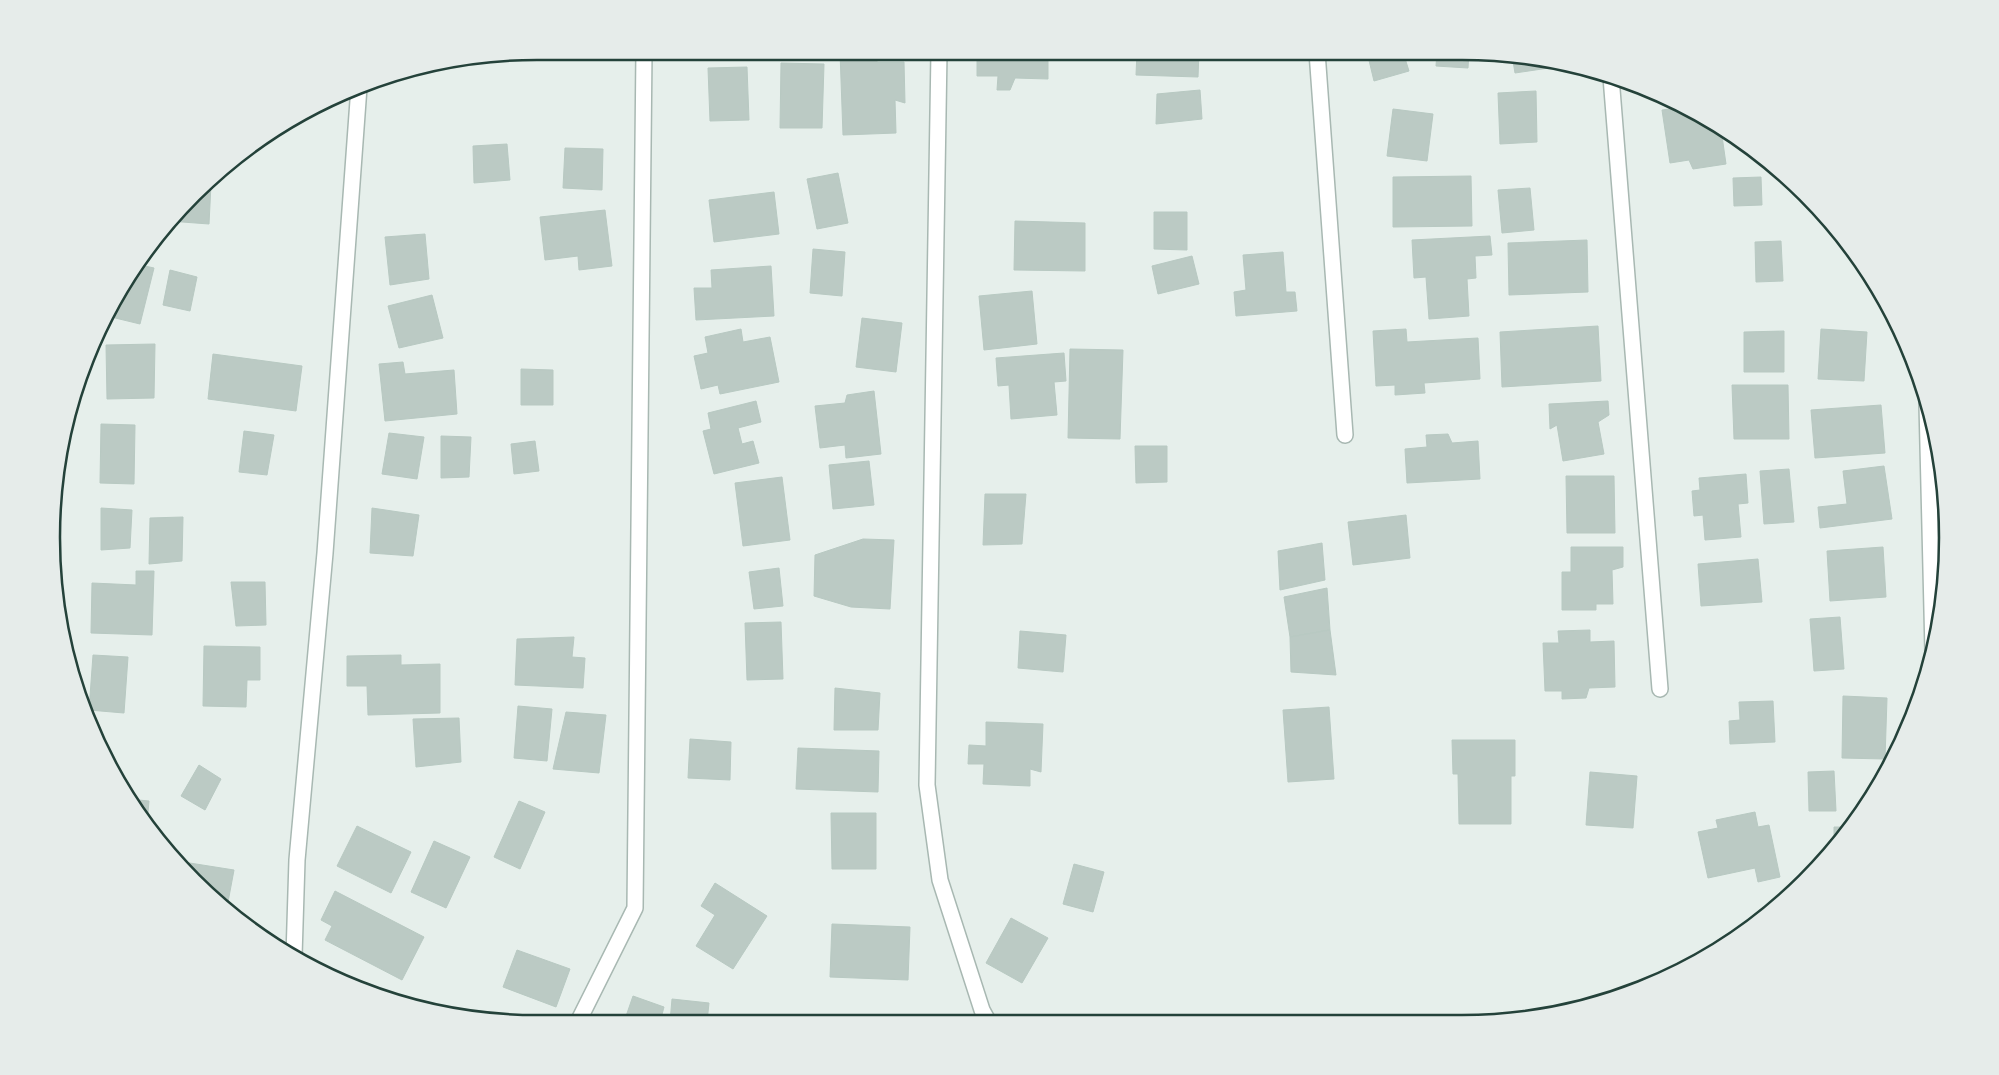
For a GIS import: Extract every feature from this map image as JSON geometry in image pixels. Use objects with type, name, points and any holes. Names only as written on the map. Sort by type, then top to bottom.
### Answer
[{"type":"street","points":[[582,1015],[635,908],[644,60]]},
{"type":"street","points":[[939,60],[927,785],[940,880],[985,1015]]},
{"type":"street","points":[[1318,60],[1345,435]]},
{"type":"street","points":[[1612,84],[1660,689]]},
{"type":"street","points":[[294,948],[297,860],[325,553],[358,95]]},
{"type":"street","points":[[1928,434],[1932,618]]},
{"type":"building","points":[[840,60],[904,62],[905,103],[895,100],[896,133],[843,135]]},
{"type":"building","points":[[977,60],[1048,60],[1048,79],[1015,78],[1010,90],[997,90],[998,76],[977,76]]},
{"type":"building","points":[[1137,60],[1199,60],[1198,77],[1136,75]]},
{"type":"building","points":[[1369,60],[1406,60],[1409,71],[1374,81]]},
{"type":"building","points":[[1436,60],[1468,60],[1468,68],[1436,66]]},
{"type":"building","points":[[781,63],[824,64],[822,128],[780,128]]},
{"type":"building","points":[[1513,63],[1549,68],[1515,73]]},
{"type":"building","points":[[747,67],[749,120],[710,121],[708,68]]},
{"type":"building","points":[[1200,90],[1202,119],[1156,124],[1157,94]]},
{"type":"building","points":[[1536,91],[1537,142],[1500,144],[1498,93]]},
{"type":"building","points":[[1393,109],[1433,114],[1427,161],[1387,156]]},
{"type":"building","points":[[1673,109],[1722,137],[1726,164],[1693,169],[1689,160],[1670,163],[1662,110]]},
{"type":"building","points":[[507,144],[510,180],[474,183],[473,146]]},
{"type":"building","points":[[565,148],[603,149],[602,190],[563,188]]},
{"type":"building","points":[[838,173],[848,223],[817,229],[807,179]]},
{"type":"building","points":[[1471,176],[1472,226],[1393,227],[1393,177]]},
{"type":"building","points":[[1761,177],[1762,205],[1734,206],[1733,178]]},
{"type":"building","points":[[1530,188],[1534,230],[1502,233],[1498,190]]},
{"type":"building","points":[[211,190],[209,224],[179,222]]},
{"type":"building","points":[[774,192],[779,234],[714,242],[709,200]]},
{"type":"building","points":[[605,210],[612,266],[579,270],[578,256],[545,260],[540,217]]},
{"type":"building","points":[[1154,212],[1187,212],[1187,250],[1154,249]]},
{"type":"building","points":[[1015,221],[1085,223],[1085,271],[1014,270]]},
{"type":"building","points":[[425,234],[429,279],[390,285],[385,237]]},
{"type":"building","points":[[1490,236],[1492,255],[1475,256],[1476,278],[1467,279],[1469,316],[1429,319],[1426,277],[1414,278],[1412,240]]},
{"type":"building","points":[[1587,240],[1588,292],[1509,295],[1508,243]]},
{"type":"building","points":[[1781,241],[1783,281],[1756,282],[1755,242]]},
{"type":"building","points":[[813,249],[845,252],[842,296],[810,293]]},
{"type":"building","points":[[1283,252],[1286,292],[1295,292],[1297,311],[1236,316],[1234,292],[1246,290],[1243,255]]},
{"type":"building","points":[[1192,256],[1199,284],[1158,294],[1152,266]]},
{"type":"building","points":[[145,266],[154,268],[140,324],[114,318]]},
{"type":"building","points":[[771,266],[774,316],[696,320],[694,288],[712,288],[711,270]]},
{"type":"building","points":[[170,270],[197,277],[190,311],[163,305]]},
{"type":"building","points":[[1032,291],[1037,344],[984,350],[979,296]]},
{"type":"building","points":[[432,295],[443,338],[399,348],[388,306]]},
{"type":"building","points":[[862,318],[902,323],[896,372],[856,367]]},
{"type":"building","points":[[1598,326],[1601,381],[1502,387],[1500,332]]},
{"type":"building","points":[[741,329],[743,342],[770,337],[779,382],[720,394],[718,385],[701,389],[694,356],[708,353],[705,337]]},
{"type":"building","points":[[1406,329],[1407,342],[1478,338],[1480,379],[1424,383],[1425,393],[1395,395],[1395,385],[1376,386],[1373,331]]},
{"type":"building","points":[[1821,329],[1867,332],[1864,381],[1818,379]]},
{"type":"building","points":[[1784,331],[1784,372],[1744,372],[1744,332]]},
{"type":"building","points":[[155,344],[154,398],[107,399],[106,345]]},
{"type":"building","points":[[1070,349],[1123,350],[1120,439],[1068,438]]},
{"type":"building","points":[[1064,353],[1066,381],[1054,382],[1057,415],[1011,419],[1009,385],[998,386],[996,358]]},
{"type":"building","points":[[213,354],[302,366],[296,411],[208,399]]},
{"type":"building","points":[[403,362],[405,374],[454,370],[457,414],[385,421],[379,364]]},
{"type":"building","points":[[521,369],[553,370],[553,405],[521,405]]},
{"type":"building","points":[[1732,385],[1788,385],[1789,439],[1734,439]]},
{"type":"building","points":[[874,391],[881,454],[846,458],[845,445],[820,448],[815,406],[845,403],[847,395]]},
{"type":"building","points":[[756,401],[761,422],[738,428],[742,444],[753,441],[759,463],[714,474],[703,431],[711,429],[708,413]]},
{"type":"building","points":[[1608,401],[1609,415],[1598,422],[1604,454],[1563,461],[1557,425],[1550,429],[1549,404]]},
{"type":"building","points":[[1881,405],[1885,453],[1815,458],[1811,410]]},
{"type":"building","points":[[101,424],[135,425],[134,484],[100,483]]},
{"type":"building","points":[[244,431],[274,435],[267,475],[239,472]]},
{"type":"building","points":[[389,433],[424,437],[417,479],[382,474]]},
{"type":"building","points":[[1448,434],[1452,443],[1478,441],[1480,479],[1407,483],[1405,449],[1427,447],[1426,435]]},
{"type":"building","points":[[441,436],[471,437],[469,477],[441,478]]},
{"type":"building","points":[[535,441],[539,471],[514,474],[511,444]]},
{"type":"building","points":[[1135,446],[1167,446],[1167,482],[1136,483]]},
{"type":"building","points":[[869,461],[874,505],[833,509],[829,465]]},
{"type":"building","points":[[1884,466],[1892,519],[1820,528],[1818,507],[1847,504],[1843,471]]},
{"type":"building","points":[[1789,469],[1794,522],[1764,524],[1760,471]]},
{"type":"building","points":[[1746,474],[1748,503],[1738,504],[1741,537],[1705,540],[1703,515],[1694,516],[1692,491],[1700,490],[1699,478]]},
{"type":"building","points":[[1566,476],[1614,476],[1615,533],[1567,533]]},
{"type":"building","points":[[782,477],[790,540],[743,546],[735,483]]},
{"type":"building","points":[[985,494],[1026,494],[1022,544],[983,545]]},
{"type":"building","points":[[101,508],[132,510],[130,548],[101,550]]},
{"type":"building","points":[[372,508],[419,515],[413,556],[370,553]]},
{"type":"building","points":[[1406,515],[1410,558],[1353,565],[1348,522]]},
{"type":"building","points":[[183,517],[182,561],[149,564],[150,518]]},
{"type":"building","points":[[863,539],[894,540],[890,609],[851,607],[814,596],[815,555]]},
{"type":"building","points":[[1322,543],[1325,580],[1280,590],[1278,551]]},
{"type":"building","points":[[1571,547],[1623,547],[1623,567],[1612,570],[1613,604],[1596,604],[1596,610],[1562,610],[1562,572],[1571,572]]},
{"type":"building","points":[[1883,547],[1886,597],[1830,601],[1827,551]]},
{"type":"building","points":[[1758,559],[1762,602],[1701,606],[1698,564]]},
{"type":"building","points":[[779,568],[783,606],[754,609],[749,572]]},
{"type":"building","points":[[136,571],[154,571],[152,635],[91,633],[92,583],[136,585]]},
{"type":"building","points":[[231,582],[265,582],[266,625],[236,626]]},
{"type":"building","points":[[1327,588],[1330,630],[1290,637],[1284,597]]},
{"type":"building","points":[[1840,617],[1844,669],[1814,671],[1810,619]]},
{"type":"building","points":[[781,622],[783,679],[747,680],[745,623]]},
{"type":"building","points":[[1330,630],[1336,675],[1291,672],[1290,637]]},
{"type":"building","points":[[1590,630],[1590,642],[1614,641],[1615,687],[1589,688],[1586,698],[1562,699],[1562,691],[1545,691],[1543,643],[1559,643],[1558,631]]},
{"type":"building","points":[[1020,631],[1066,635],[1063,672],[1018,668]]},
{"type":"building","points":[[574,637],[572,657],[585,658],[583,688],[515,685],[517,639]]},
{"type":"building","points":[[204,646],[260,647],[260,680],[247,680],[246,707],[203,706]]},
{"type":"building","points":[[93,655],[128,657],[124,713],[92,710],[90,703]]},
{"type":"building","points":[[401,655],[401,665],[440,664],[440,713],[368,715],[367,686],[347,686],[347,656]]},
{"type":"building","points":[[835,688],[880,693],[878,730],[834,730]]},
{"type":"building","points":[[1843,696],[1887,698],[1884,759],[1842,758]]},
{"type":"building","points":[[1773,701],[1775,742],[1730,744],[1729,721],[1740,720],[1739,702]]},
{"type":"building","points":[[518,706],[552,709],[547,761],[514,758]]},
{"type":"building","points":[[1329,707],[1334,779],[1288,782],[1283,710]]},
{"type":"building","points":[[566,712],[606,715],[599,773],[553,769]]},
{"type":"building","points":[[459,718],[461,762],[416,767],[413,719]]},
{"type":"building","points":[[986,722],[1043,724],[1041,772],[1030,769],[1030,786],[983,784],[984,764],[968,764],[969,745],[986,746]]},
{"type":"building","points":[[690,739],[731,742],[730,780],[688,778]]},
{"type":"building","points":[[1452,740],[1515,740],[1515,776],[1511,776],[1511,824],[1459,824],[1458,774],[1453,774]]},
{"type":"building","points":[[798,748],[879,751],[878,792],[796,789]]},
{"type":"building","points":[[199,765],[221,779],[205,810],[181,796]]},
{"type":"building","points":[[1834,771],[1836,811],[1809,811],[1808,772]]},
{"type":"building","points":[[1590,772],[1637,776],[1633,828],[1586,825]]},
{"type":"building","points":[[138,800],[149,801],[148,813]]},
{"type":"building","points":[[519,801],[545,812],[520,869],[494,857]]},
{"type":"building","points":[[1755,812],[1758,827],[1769,825],[1780,877],[1758,882],[1755,868],[1708,878],[1698,832],[1718,828],[1716,820]]},
{"type":"building","points":[[831,813],[876,813],[876,869],[832,869]]},
{"type":"building","points":[[357,826],[411,852],[391,893],[337,866]]},
{"type":"building","points":[[1834,827],[1841,827],[1840,828],[1834,836]]},
{"type":"building","points":[[434,841],[470,857],[446,908],[411,892]]},
{"type":"building","points":[[188,863],[234,870],[228,901]]},
{"type":"building","points":[[1074,864],[1104,872],[1093,912],[1063,904]]},
{"type":"building","points":[[715,883],[767,916],[733,969],[696,946],[715,915],[701,906]]},
{"type":"building","points":[[335,891],[424,937],[402,980],[325,940],[332,926],[321,920]]},
{"type":"building","points":[[1011,918],[1048,938],[1022,983],[986,963]]},
{"type":"building","points":[[832,924],[910,927],[908,980],[830,977]]},
{"type":"building","points":[[517,950],[570,969],[556,1007],[503,987]]},
{"type":"building","points":[[633,996],[664,1007],[662,1015],[626,1015]]},
{"type":"building","points":[[672,999],[709,1003],[708,1015],[671,1015]]}]
